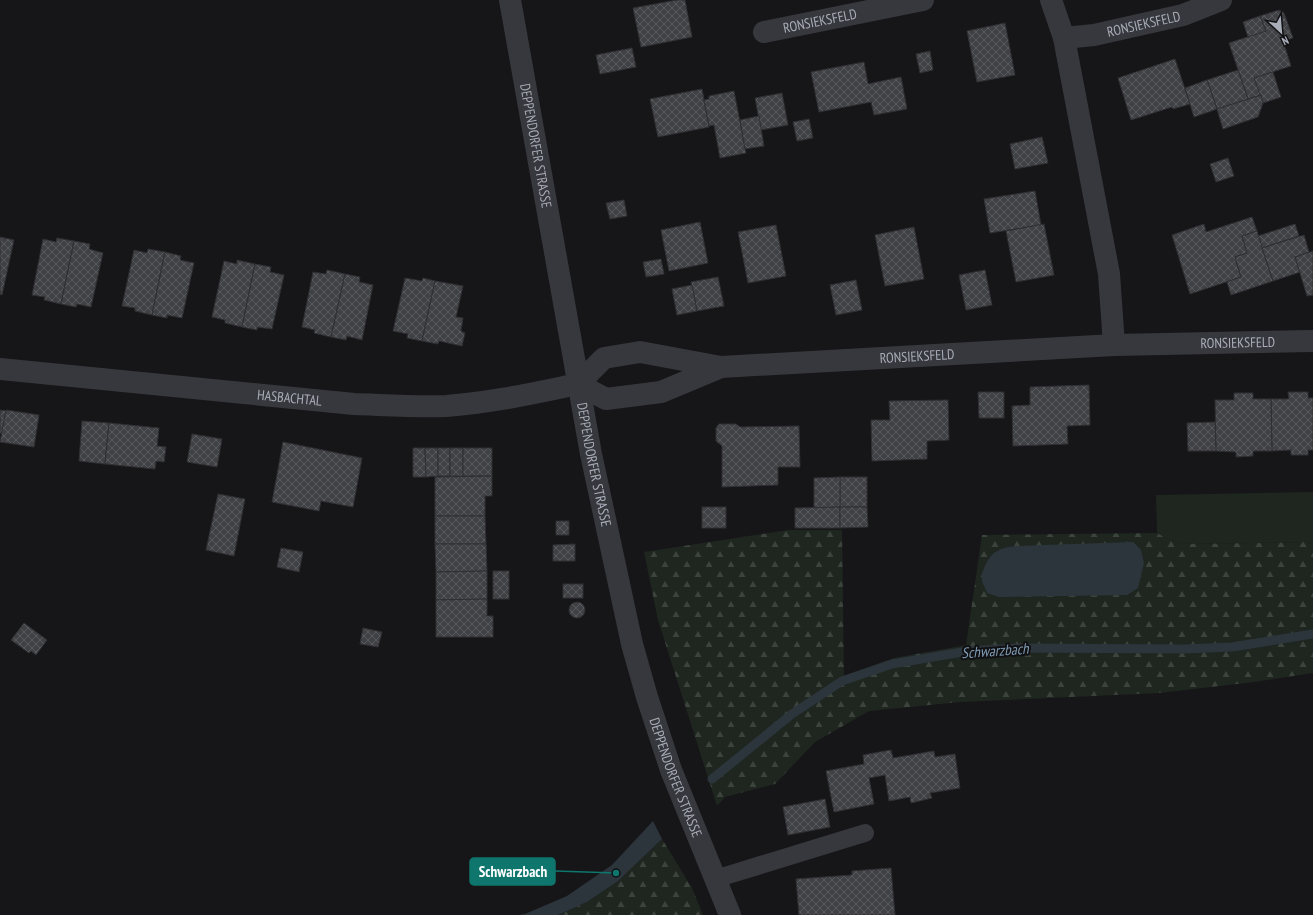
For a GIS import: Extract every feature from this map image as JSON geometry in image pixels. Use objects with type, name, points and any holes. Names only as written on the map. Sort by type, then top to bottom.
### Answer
[{"type":"street","name":"DEPPENDORFER STRASSE","points":[[510,0],[594,470],[632,644],[647,697],[671,770],[730,915]]},
{"type":"street","name":"RONSIEKSFELD","points":[[764,32],[923,0]]},
{"type":"street","points":[[1051,0],[1064,38],[1109,274],[1114,345]]},
{"type":"street","name":"RONSIEKSFELD","points":[[1064,38],[1094,35],[1183,15],[1221,0]]},
{"type":"street","name":"RONSIEKSFELD","points":[[721,367],[661,392],[606,400],[578,384],[604,358],[640,352],[721,367],[1114,345],[1313,341]]},
{"type":"street","name":"HASBACHTAL","points":[[0,369],[340,402],[412,406],[445,406],[480,402],[531,394],[578,384]]},
{"type":"lane","points":[[715,879],[865,833]]},
{"type":"green space","points":[[1313,492],[1313,542],[1182,544],[1157,533],[1156,495]]},
{"type":"green space","points":[[789,530],[842,530],[844,676],[894,658],[966,645],[982,535],[1157,533],[1182,544],[1313,542],[1313,673],[1254,682],[1159,693],[960,702],[869,711],[815,742],[775,784],[725,797],[717,806],[658,620],[644,552]],"holes":[[[1015,546],[983,570],[996,551]]]},
{"type":"green space","points":[[662,839],[692,888],[703,915],[558,915],[587,902],[618,881]]},
{"type":"shaded area","points":[[1133,542],[1141,550],[1144,563],[1138,588],[1127,595],[999,597],[987,593],[982,581],[982,573],[988,560],[994,553],[1006,548],[1015,546]]},
{"type":"shaded area","points":[[653,821],[662,839],[618,881],[587,902],[558,915],[519,915],[525,914],[567,896],[612,865]]},
{"type":"building","points":[[677,0],[685,0],[692,37],[641,47],[633,8]]},
{"type":"building","points":[[1279,10],[1284,13],[1293,38],[1283,41],[1291,66],[1254,78],[1261,95],[1248,99],[1229,43],[1266,31],[1260,16]]},
{"type":"building","points":[[1260,16],[1266,31],[1248,37],[1243,22]]},
{"type":"building","points":[[1005,23],[1015,75],[977,82],[967,31]]},
{"type":"building","points":[[632,48],[636,67],[600,74],[596,55]]},
{"type":"building","points":[[930,51],[933,70],[920,73],[916,54]]},
{"type":"building","points":[[1175,59],[1190,104],[1173,109],[1172,107],[1131,120],[1118,78]]},
{"type":"building","points":[[864,62],[868,84],[901,77],[907,109],[874,115],[871,102],[819,112],[811,72]]},
{"type":"building","points":[[1238,70],[1248,99],[1217,109],[1207,80]]},
{"type":"building","points":[[1273,72],[1281,97],[1263,103],[1254,78]]},
{"type":"building","points":[[1207,80],[1217,109],[1194,117],[1185,88]]},
{"type":"building","points":[[702,89],[709,127],[658,137],[650,99]]},
{"type":"building","points":[[734,91],[746,153],[720,158],[714,125],[709,126],[704,100],[709,99],[709,96]]},
{"type":"building","points":[[782,93],[788,125],[761,130],[755,98]]},
{"type":"building","points":[[1261,95],[1263,103],[1258,117],[1223,129],[1217,109]]},
{"type":"building","points":[[759,116],[764,146],[745,149],[740,120]]},
{"type":"building","points":[[809,119],[813,138],[797,141],[793,122]]},
{"type":"building","points":[[1042,137],[1048,163],[1015,169],[1010,144]]},
{"type":"building","points":[[1228,158],[1234,176],[1216,182],[1210,164]]},
{"type":"building","points":[[1035,191],[1041,225],[990,233],[984,199]]},
{"type":"building","points":[[624,200],[627,216],[610,219],[606,203]]},
{"type":"building","points":[[1252,217],[1257,231],[1242,236],[1247,253],[1235,257],[1241,277],[1190,294],[1172,235],[1204,224],[1206,232]]},
{"type":"building","points":[[700,222],[708,263],[669,271],[661,230]]},
{"type":"building","points":[[1044,224],[1054,275],[1016,282],[1006,231]]},
{"type":"building","points":[[1295,224],[1299,236],[1262,248],[1258,236]]},
{"type":"building","points":[[776,225],[786,276],[748,283],[738,232]]},
{"type":"building","points":[[914,227],[924,279],[885,286],[875,235]]},
{"type":"building","points":[[1257,231],[1273,281],[1231,295],[1227,282],[1241,277],[1235,257],[1247,253],[1242,236]]},
{"type":"building","points":[[1304,235],[1309,252],[1295,257],[1300,272],[1273,281],[1262,248]]},
{"type":"building","points":[[0,237],[14,240],[2,295],[0,294]]},
{"type":"building","points":[[57,238],[74,241],[61,304],[44,300],[45,297],[32,295],[43,239],[56,242]]},
{"type":"building","points":[[74,241],[90,244],[89,249],[103,253],[91,307],[77,304],[76,307],[61,304]]},
{"type":"building","points":[[148,249],[165,252],[152,315],[135,311],[135,308],[122,306],[134,250],[147,253]]},
{"type":"building","points":[[1313,251],[1313,295],[1307,296],[1295,257]]},
{"type":"building","points":[[165,252],[181,256],[180,260],[194,263],[182,318],[167,315],[167,318],[152,315]]},
{"type":"building","points":[[661,259],[664,274],[646,277],[643,262]]},
{"type":"building","points":[[237,260],[255,264],[242,327],[225,323],[225,320],[212,317],[224,261],[237,264]]},
{"type":"building","points":[[255,264],[271,267],[270,272],[284,275],[272,329],[257,327],[257,330],[242,327]]},
{"type":"building","points":[[327,270],[345,274],[331,337],[314,333],[315,330],[302,327],[313,272],[326,274]]},
{"type":"building","points":[[985,270],[992,305],[966,310],[959,275]]},
{"type":"building","points":[[345,274],[360,277],[359,282],[373,285],[362,340],[347,336],[346,340],[331,337]]},
{"type":"building","points":[[718,277],[724,306],[697,311],[691,282]]},
{"type":"building","points":[[405,278],[422,281],[423,278],[435,281],[422,341],[407,338],[408,334],[393,331]]},
{"type":"building","points":[[856,280],[862,310],[836,315],[830,285]]},
{"type":"building","points":[[435,281],[463,286],[456,317],[463,318],[461,331],[465,333],[462,346],[439,341],[438,344],[422,341]]},
{"type":"building","points":[[692,285],[697,311],[677,315],[672,289]]},
{"type":"building","points":[[1089,385],[1090,425],[1067,426],[1068,444],[1013,446],[1012,406],[1030,405],[1030,387]]},
{"type":"building","points":[[978,392],[1004,392],[1004,418],[979,418]]},
{"type":"building","points":[[1288,392],[1308,392],[1308,398],[1313,398],[1313,450],[1308,450],[1308,455],[1291,455],[1291,450],[1272,451],[1271,399],[1289,399]]},
{"type":"building","points":[[1234,393],[1253,393],[1253,399],[1271,399],[1272,451],[1253,451],[1253,456],[1236,457],[1236,452],[1216,451],[1215,400],[1234,400]]},
{"type":"building","points":[[948,400],[949,440],[927,441],[927,459],[872,461],[871,420],[890,420],[889,401]]},
{"type":"building","points":[[0,410],[6,411],[2,434],[0,433]]},
{"type":"building","points":[[6,410],[39,415],[34,447],[0,442]]},
{"type":"building","points":[[82,421],[109,423],[105,464],[79,461]]},
{"type":"building","points":[[1215,422],[1216,451],[1188,451],[1187,423]]},
{"type":"building","points":[[109,423],[159,428],[157,446],[166,447],[164,462],[156,461],[155,469],[105,464]]},
{"type":"building","points":[[719,424],[736,424],[740,427],[799,426],[800,467],[778,467],[778,485],[722,487],[722,446],[716,441],[716,428]]},
{"type":"building","points":[[192,434],[222,439],[217,467],[187,462]]},
{"type":"building","points":[[283,442],[362,458],[353,507],[321,501],[319,511],[272,502]]},
{"type":"building","points":[[413,448],[425,448],[426,477],[413,477]]},
{"type":"building","points":[[425,448],[438,448],[438,476],[426,477]]},
{"type":"building","points":[[438,448],[450,448],[450,476],[438,476]]},
{"type":"building","points":[[450,448],[463,448],[463,476],[450,476]]},
{"type":"building","points":[[463,448],[492,448],[492,476],[463,476]]},
{"type":"building","points":[[492,476],[492,496],[485,496],[485,516],[435,516],[435,477]]},
{"type":"building","points":[[840,477],[867,477],[867,507],[840,507]]},
{"type":"building","points":[[840,477],[840,507],[814,508],[814,478]]},
{"type":"building","points":[[218,494],[245,499],[234,556],[206,550]]},
{"type":"building","points":[[702,507],[726,507],[726,528],[702,528]]},
{"type":"building","points":[[840,507],[840,528],[795,528],[795,508]]},
{"type":"building","points":[[840,507],[867,507],[868,527],[840,528]]},
{"type":"building","points":[[435,516],[485,516],[486,544],[435,544]]},
{"type":"building","points":[[556,521],[569,521],[569,535],[556,535]]},
{"type":"building","points":[[435,544],[486,544],[487,571],[436,572]]},
{"type":"building","points":[[575,544],[575,561],[553,561],[553,545]]},
{"type":"building","points":[[281,548],[303,552],[299,572],[277,567]]},
{"type":"building","points":[[487,571],[487,599],[436,600],[436,572]]},
{"type":"building","points":[[493,571],[509,571],[509,599],[493,599]]},
{"type":"building","points":[[563,584],[583,584],[583,598],[563,598]]},
{"type":"building","points":[[487,599],[487,616],[493,616],[493,637],[436,637],[436,600]]},
{"type":"building","points":[[574,602],[580,602],[585,607],[583,616],[580,618],[574,618],[569,613],[569,607]]},
{"type":"building","points":[[24,623],[47,640],[36,655],[31,651],[29,653],[11,640]]},
{"type":"building","points":[[363,628],[382,632],[378,647],[360,644]]},
{"type":"building","points":[[891,750],[893,758],[934,751],[935,757],[955,754],[960,788],[930,793],[932,798],[911,803],[910,797],[889,801],[885,775],[869,778],[874,804],[834,812],[826,771],[864,764],[863,755]]},
{"type":"building","points":[[825,799],[830,827],[788,835],[783,807]]},
{"type":"building","points":[[891,868],[895,915],[799,915],[796,879],[852,875],[852,871]]},
{"type":"waterway","name":"Schwarzbach","points":[[712,779],[792,714],[842,681],[892,664],[968,651],[1019,648],[1184,649],[1232,647],[1313,634]]},
{"type":"place","name":"Schwarzbach","points":[[616,873]]}]
